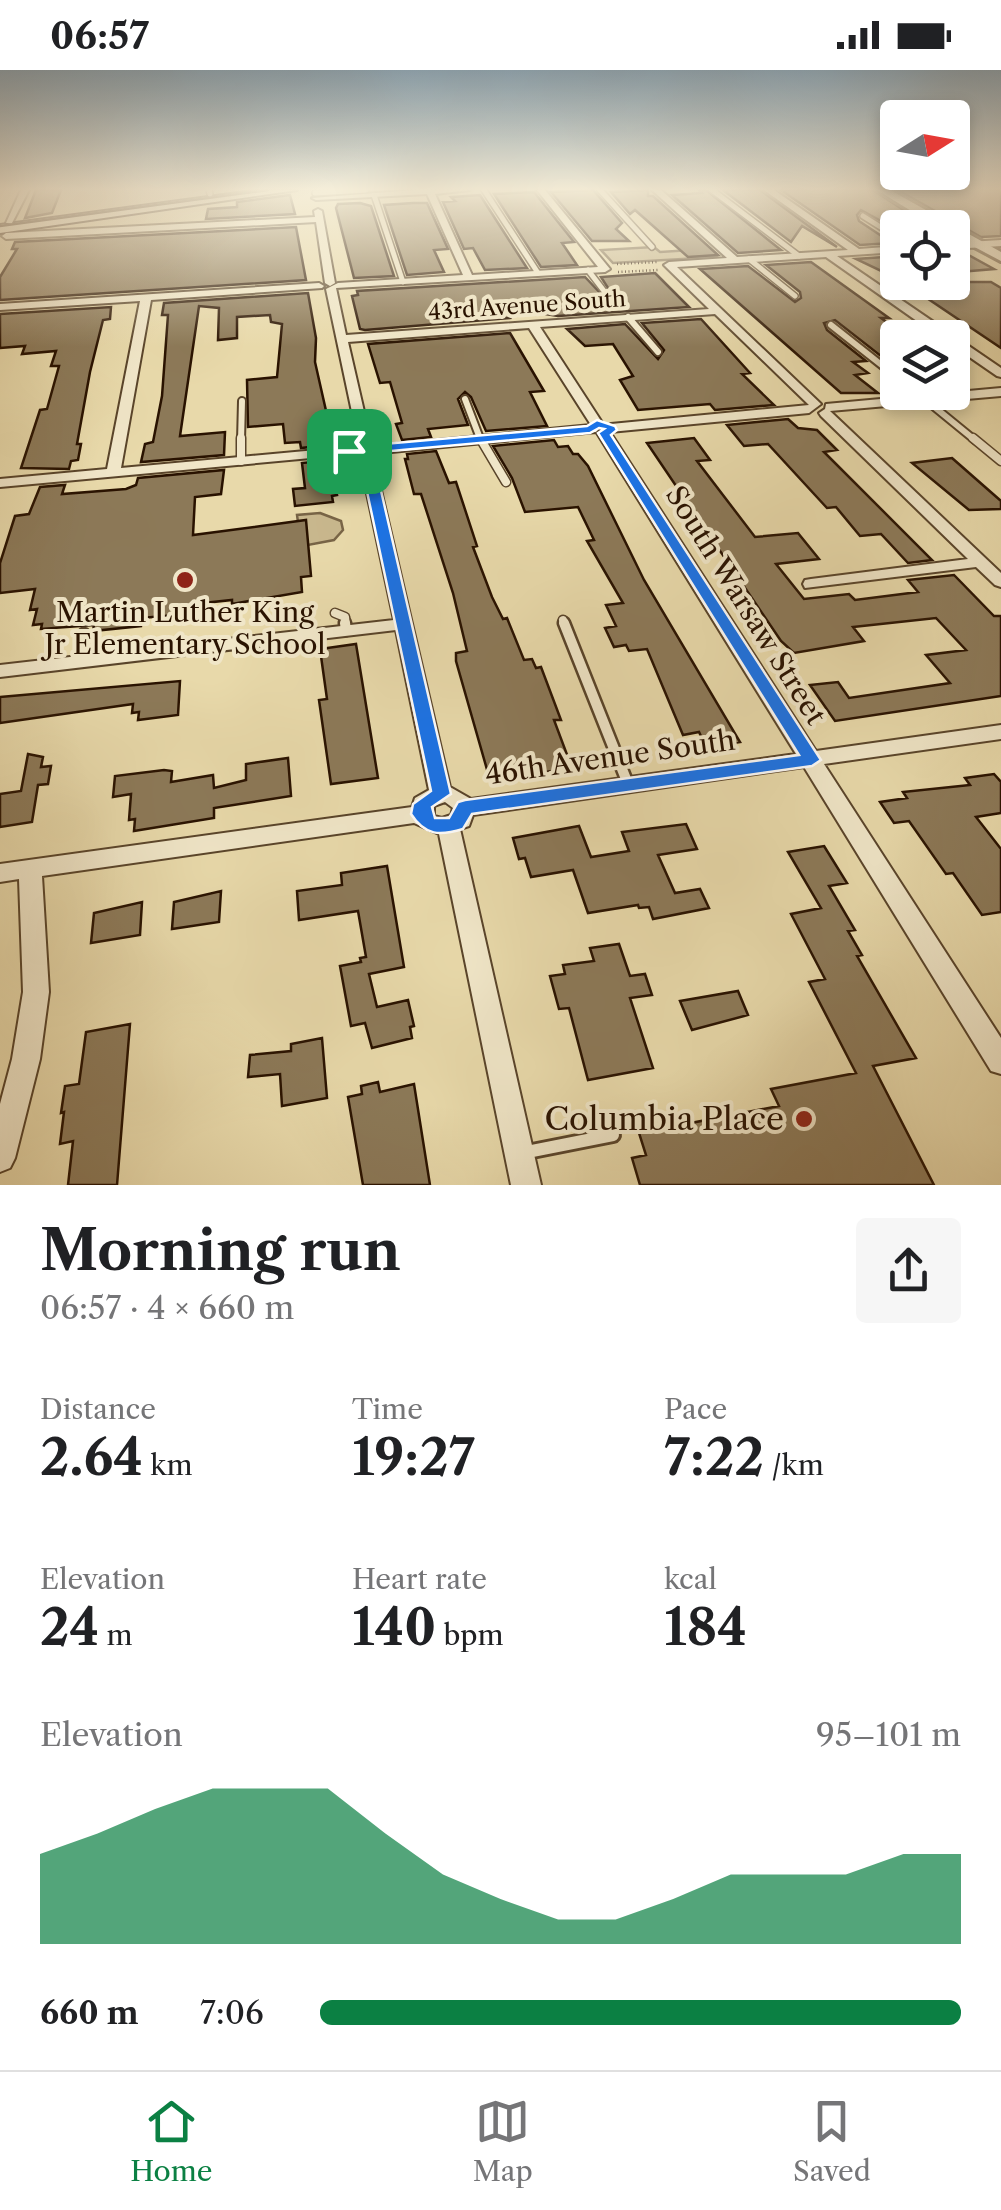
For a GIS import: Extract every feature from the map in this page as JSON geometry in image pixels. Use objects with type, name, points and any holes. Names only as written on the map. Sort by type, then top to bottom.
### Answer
[{"type":"street","points":[[323,242],[340,339],[442,794]]},
{"type":"street","points":[[452,242],[469,278]]},
{"type":"street","points":[[0,307],[589,272],[603,267],[583,242]]},
{"type":"street","points":[[714,242],[734,260]]},
{"type":"street","points":[[843,242],[857,252]]},
{"type":"street","points":[[973,242],[1001,257]]},
{"type":"street","points":[[970,245],[1001,243]]},
{"type":"street","points":[[671,267],[880,250]]},
{"type":"street","points":[[828,254],[925,320]]},
{"type":"street","points":[[671,267],[1001,582]]},
{"type":"street","points":[[112,473],[146,297]]},
{"type":"street","name":"43rd Avenue South","points":[[340,339],[718,311]]},
{"type":"street","name":"South Warsaw Street","points":[[532,324],[1001,1062]]},
{"type":"street","points":[[970,351],[1001,373]]},
{"type":"street","points":[[970,394],[1001,392]]},
{"type":"street","points":[[0,483],[880,401]]},
{"type":"street","points":[[810,584],[980,562]]},
{"type":"street","points":[[0,670],[402,624]]},
{"type":"street","name":"46th Avenue South","points":[[456,817],[628,784],[1001,732]]},
{"type":"street","points":[[456,817],[429,824],[421,814],[422,804],[442,794],[456,797],[456,817],[526,1185]]},
{"type":"street","points":[[0,873],[421,814]]},
{"type":"street","points":[[0,1158],[26,1058],[36,992],[30,869]]},
{"type":"lane","points":[[388,242],[403,282]]},
{"type":"lane","points":[[518,242],[538,273]]},
{"type":"lane","points":[[647,242],[652,247]]},
{"type":"lane","points":[[780,242],[798,256]]},
{"type":"lane","points":[[749,259],[795,296]]},
{"type":"lane","points":[[589,272],[604,290]]},
{"type":"lane","points":[[628,318],[658,352]]},
{"type":"lane","points":[[832,325],[880,364]]},
{"type":"lane","points":[[465,399],[480,439],[506,482]]},
{"type":"lane","points":[[241,461],[242,401]]},
{"type":"lane","points":[[937,410],[1001,461]]},
{"type":"lane","points":[[334,614],[344,616],[346,630]]},
{"type":"lane","points":[[563,620],[628,784]]},
{"type":"lane","points":[[79,661],[84,634]]},
{"type":"lane","points":[[520,1154],[613,1135]]},
{"type":"path","points":[[603,267],[664,262],[671,267]]},
{"type":"path","points":[[589,272],[671,267]]},
{"type":"shaded area","points":[[654,247],[660,252],[708,249],[717,257],[613,263],[601,250]]},
{"type":"shaded area","points":[[320,513],[341,521],[343,530],[334,540],[308,545],[300,537],[297,515]]},
{"type":"building","points":[[15,242],[299,242],[306,280],[0,300],[0,277],[17,249],[12,249]]},
{"type":"building","points":[[345,242],[383,242],[394,276],[354,278]]},
{"type":"building","points":[[396,242],[445,242],[448,249],[434,250],[444,272],[407,275]]},
{"type":"building","points":[[461,242],[510,242],[527,268],[485,270],[473,248],[464,249]]},
{"type":"building","points":[[525,242],[574,242],[562,243],[577,265],[541,267]]},
{"type":"building","points":[[671,242],[704,242],[718,255],[688,257]]},
{"type":"building","points":[[726,242],[771,242],[781,250],[738,253]]},
{"type":"building","points":[[970,256],[994,269],[970,271]]},
{"type":"building","points":[[880,257],[880,270],[856,259]]},
{"type":"building","points":[[811,262],[889,318],[880,320],[880,355],[835,320],[824,323],[827,330],[866,361],[853,362],[868,373],[855,375],[878,393],[841,393],[700,269],[748,266],[795,302],[801,298],[800,292],[766,265]]},
{"type":"building","points":[[655,273],[689,307],[558,316],[546,314],[540,305],[504,307],[510,318],[365,330],[360,329],[352,296],[358,295],[357,291],[585,277],[604,297],[610,291],[601,277]]},
{"type":"building","points":[[970,282],[991,282],[1001,288],[1001,348],[970,327],[970,320],[959,320],[930,300],[970,300]]},
{"type":"building","points":[[308,293],[316,338],[315,362],[329,424],[324,427],[327,445],[301,448],[300,442],[285,443],[283,424],[248,427],[247,380],[277,377],[282,324],[271,322],[270,315],[237,317],[237,338],[218,340],[219,308],[199,306],[180,436],[225,432],[224,455],[141,462],[145,444],[153,442],[162,396],[168,315],[162,315],[164,303]]},
{"type":"building","points":[[111,307],[110,319],[103,320],[90,372],[77,444],[81,444],[78,460],[71,461],[69,469],[21,468],[40,410],[47,409],[59,366],[51,366],[56,351],[22,354],[25,346],[0,348],[0,314]]},
{"type":"building","points":[[701,319],[750,373],[742,374],[774,405],[715,410],[710,404],[638,410],[620,380],[633,376],[613,344],[585,346],[567,329],[625,324],[658,359],[664,350],[642,323]]},
{"type":"building","points":[[510,333],[544,391],[530,392],[547,426],[486,431],[465,392],[458,399],[468,425],[428,429],[431,437],[402,440],[396,424],[402,423],[390,382],[380,383],[368,344]]},
{"type":"building","points":[[788,419],[798,428],[817,430],[837,450],[824,452],[932,560],[908,563],[881,534],[860,536],[836,507],[827,508],[768,444],[744,446],[727,425]]},
{"type":"building","points":[[694,438],[710,460],[697,461],[755,537],[798,533],[819,559],[776,564],[804,599],[849,594],[855,600],[918,592],[908,580],[954,575],[994,616],[1001,616],[1001,696],[835,721],[810,685],[838,682],[849,698],[950,683],[926,655],[966,650],[936,618],[853,627],[864,641],[794,653],[781,641],[647,443]]},
{"type":"building","points":[[554,440],[558,447],[568,446],[588,466],[644,580],[740,742],[706,747],[699,732],[683,735],[647,649],[629,651],[626,645],[614,647],[605,628],[616,626],[606,605],[623,603],[587,541],[594,540],[578,507],[525,512],[512,478],[493,446]]},
{"type":"building","points":[[436,451],[449,483],[456,482],[477,546],[473,547],[492,597],[503,619],[507,618],[524,660],[532,659],[536,668],[541,667],[561,720],[554,720],[572,768],[513,777],[511,770],[488,773],[456,661],[456,653],[467,651],[453,593],[421,494],[414,494],[405,459],[407,454]]},
{"type":"building","points":[[952,458],[1001,501],[1001,509],[969,510],[912,463]]},
{"type":"building","points":[[330,460],[337,495],[332,496],[333,502],[295,506],[293,489],[305,488],[302,463]]},
{"type":"building","points":[[224,470],[221,494],[195,497],[193,535],[306,520],[311,576],[301,577],[302,592],[232,604],[232,600],[195,604],[194,617],[142,618],[141,626],[93,631],[94,625],[41,629],[42,624],[33,625],[37,609],[30,610],[35,589],[0,593],[0,563],[15,516],[29,514],[40,487],[65,485],[62,494],[126,489],[136,485],[138,478]]},
{"type":"building","points":[[356,644],[378,778],[331,784],[319,700],[327,699],[320,649]]},
{"type":"building","points":[[180,681],[178,715],[138,720],[139,712],[132,713],[133,704],[0,723],[0,697]]},
{"type":"building","points":[[28,754],[43,757],[41,767],[51,766],[48,784],[38,785],[32,822],[0,827],[0,794],[21,791]]},
{"type":"building","points":[[288,758],[291,796],[214,808],[214,818],[134,831],[135,819],[129,820],[131,794],[113,797],[115,776],[164,770],[172,771],[171,782],[213,775],[214,788],[246,780],[246,764]]},
{"type":"building","points":[[994,774],[1001,782],[1001,813],[976,817],[1001,849],[1001,912],[982,915],[953,873],[946,874],[909,821],[894,823],[880,802],[907,798],[903,792],[970,785],[965,778]]},
{"type":"building","points":[[686,824],[697,849],[658,855],[675,893],[700,889],[709,908],[653,919],[649,907],[638,905],[588,913],[573,870],[531,877],[525,858],[519,859],[513,838],[579,826],[591,857],[629,851],[622,832]]},
{"type":"building","name":"Columbia Place","points":[[824,846],[847,883],[829,886],[855,930],[848,931],[862,955],[857,956],[916,1058],[873,1066],[934,1185],[640,1185],[632,1158],[646,1155],[639,1133],[779,1106],[771,1089],[856,1073],[809,982],[825,979],[791,914],[821,908],[788,852]]},
{"type":"building","points":[[387,866],[404,967],[369,974],[377,1007],[408,1000],[414,1026],[410,1027],[412,1038],[372,1048],[365,1023],[351,1026],[340,966],[361,962],[360,958],[366,957],[358,911],[299,920],[297,891],[342,885],[341,873]]},
{"type":"building","points":[[221,891],[219,922],[172,929],[174,902]]},
{"type":"building","points":[[142,902],[140,935],[91,943],[94,913]]},
{"type":"building","points":[[619,944],[630,976],[645,974],[652,995],[630,998],[653,1068],[588,1080],[569,1008],[559,1009],[550,976],[565,974],[563,965],[594,961],[590,948]]},
{"type":"building","points":[[738,991],[748,1015],[692,1030],[680,1001]]},
{"type":"building","points":[[130,1024],[117,1185],[68,1185],[73,1141],[60,1144],[65,1086],[79,1084],[86,1032]]},
{"type":"building","points":[[322,1038],[327,1098],[282,1106],[280,1074],[248,1077],[250,1055],[291,1051],[291,1044]]},
{"type":"building","points":[[378,1082],[380,1092],[414,1084],[430,1185],[363,1185],[348,1097],[362,1094],[361,1086]]},
{"type":"place","name":"Martin Luther King Jr Elementary School","points":[[185,580]]},
{"type":"place","name":"Columbia Place","points":[[804,1119]]},
{"type":"route","points":[[597,424],[612,428],[604,433],[812,760],[465,808],[456,824],[429,824],[421,814],[422,804],[442,794],[366,456],[349,451],[362,442],[372,442],[380,448],[590,429],[597,424]]}]
